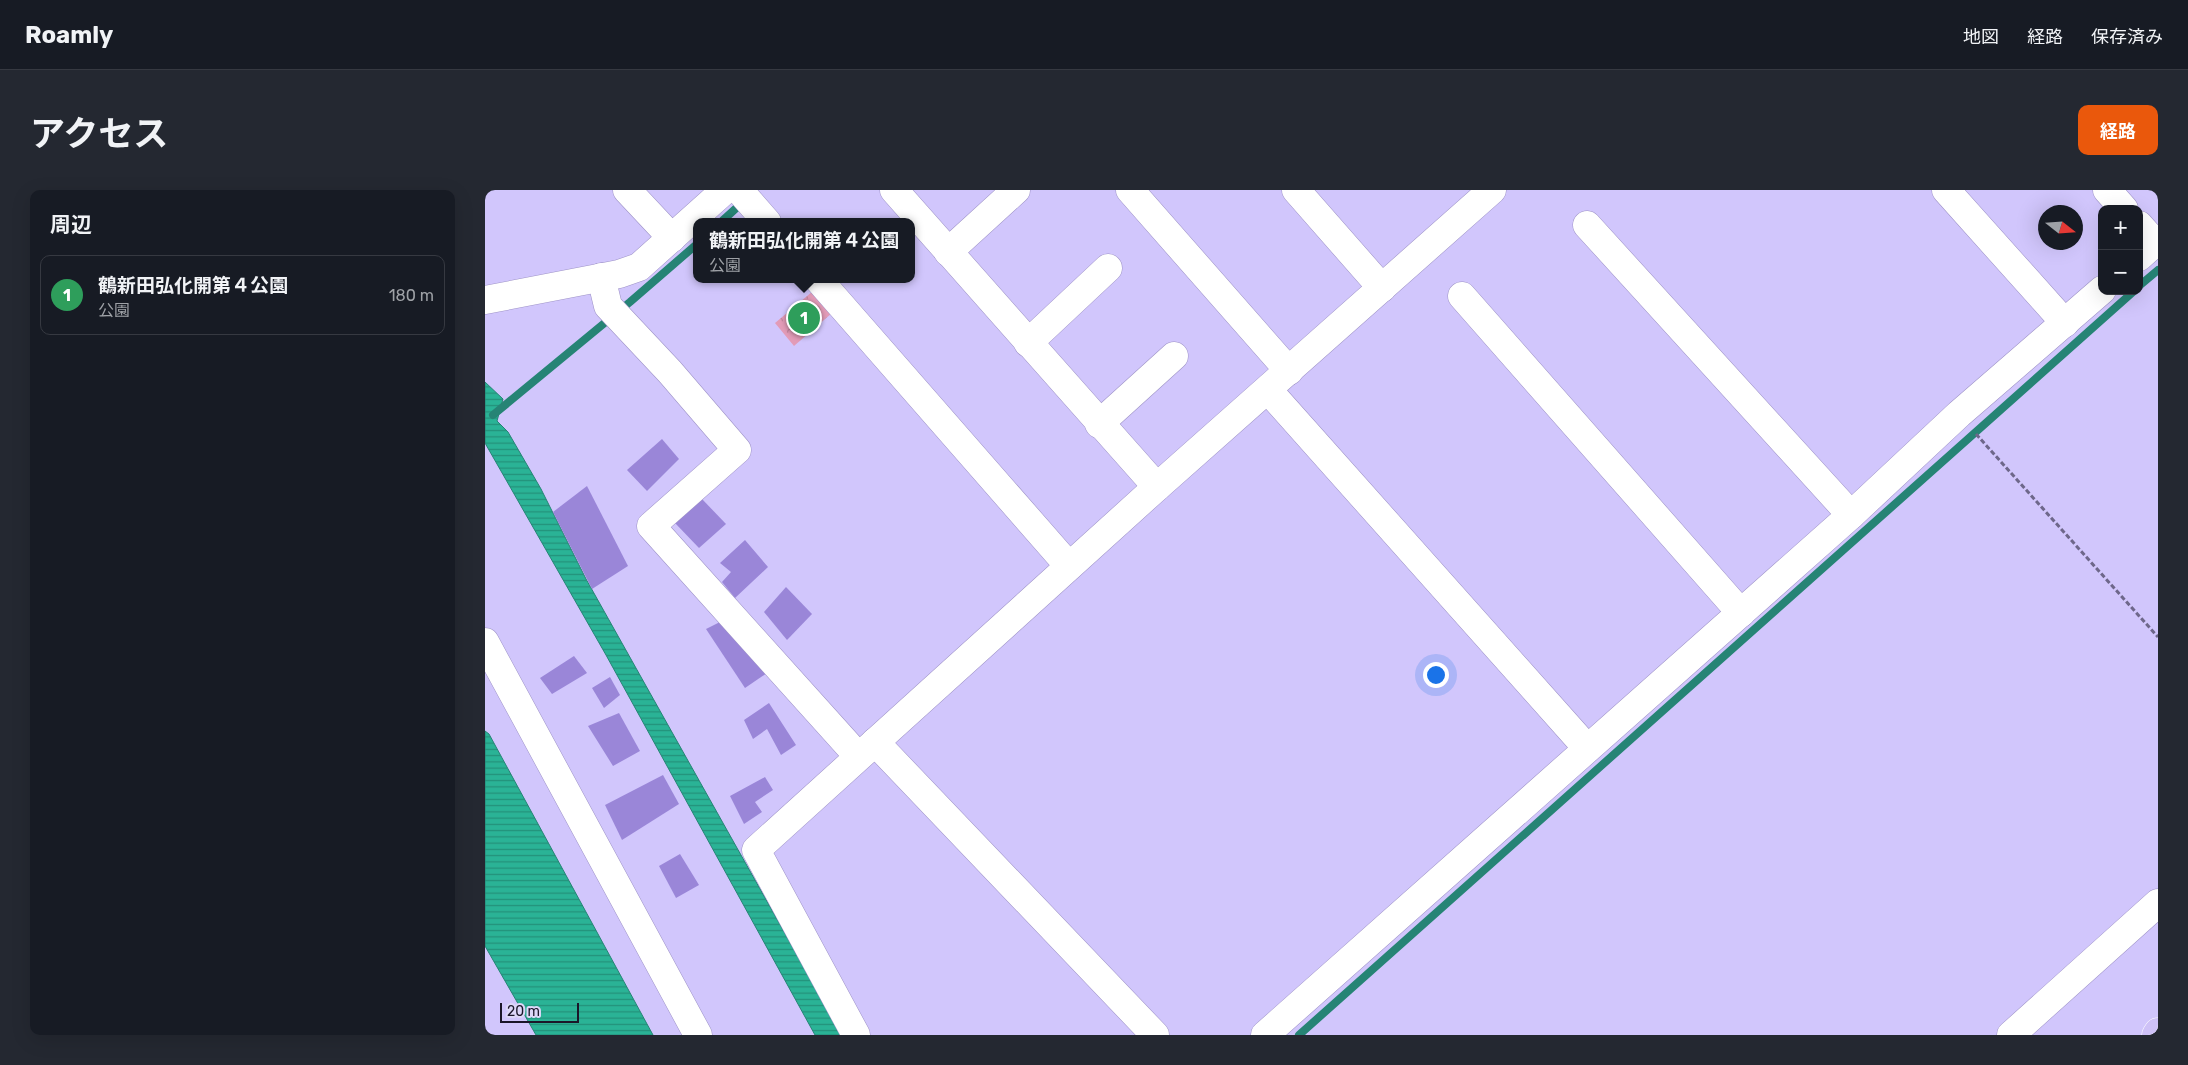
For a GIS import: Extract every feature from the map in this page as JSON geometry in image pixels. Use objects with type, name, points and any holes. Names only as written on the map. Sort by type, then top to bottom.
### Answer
[{"type":"street","points":[[627,190],[672,238]]},
{"type":"street","points":[[894,190],[1099,424],[1157,487]]},
{"type":"street","points":[[948,252],[1016,190]]},
{"type":"street","points":[[1130,190],[1289,371]]},
{"type":"street","points":[[1296,190],[1382,288]]},
{"type":"street","points":[[1947,190],[2065,323]]},
{"type":"street","points":[[2107,190],[2120,205]]},
{"type":"street","points":[[856,1035],[755,850],[1157,487],[1269,390],[1487,192]]},
{"type":"street","points":[[709,218],[745,199]]},
{"type":"street","points":[[1587,225],[1851,515]]},
{"type":"street","points":[[485,300],[601,277],[639,267],[672,238],[693,227]]},
{"type":"street","points":[[1028,343],[1108,268]]},
{"type":"street","points":[[601,277],[614,313],[670,372],[737,450],[651,526],[866,749],[1155,1035]]},
{"type":"street","points":[[821,283],[1069,566]]},
{"type":"street","points":[[1265,1035],[1851,515],[1959,414],[2098,294]]},
{"type":"street","points":[[1462,296],[1741,613]]},
{"type":"street","points":[[1099,424],[1174,356]]},
{"type":"street","points":[[1269,390],[1587,748]]},
{"type":"street","points":[[485,642],[698,1035]]},
{"type":"street","points":[[2011,1035],[2158,904]]},
{"type":"path","points":[[1979,438],[2158,637]]},
{"type":"green space","points":[[813,291],[832,313],[794,346],[775,323]]},
{"type":"shaded area","points":[[485,382],[503,399],[497,421],[508,432],[541,489],[586,579],[842,1035],[815,1035],[606,655],[485,443]]},
{"type":"shaded area","points":[[485,731],[489,734],[653,1035],[536,1035],[485,946]]},
{"type":"building","points":[[662,439],[679,459],[647,491],[627,470]]},
{"type":"building","points":[[587,486],[628,566],[592,589],[553,512]]},
{"type":"building","points":[[702,499],[726,524],[699,548],[675,523]]},
{"type":"building","points":[[745,540],[768,567],[735,598],[722,582],[731,572],[720,563]]},
{"type":"building","points":[[786,587],[812,614],[787,640],[764,612]]},
{"type":"building","points":[[726,619],[767,673],[745,688],[706,629]]},
{"type":"building","points":[[574,656],[587,673],[552,694],[540,678]]},
{"type":"building","points":[[610,677],[620,695],[604,708],[592,688]]},
{"type":"building","points":[[769,703],[796,745],[781,755],[767,729],[753,739],[744,720]]},
{"type":"building","points":[[619,713],[640,751],[613,766],[588,726]]},
{"type":"building","points":[[663,775],[679,804],[622,840],[605,805]]},
{"type":"building","points":[[765,777],[773,790],[755,802],[762,812],[744,824],[730,796]]},
{"type":"building","points":[[680,854],[699,885],[676,898],[659,866]]},
{"type":"waterway","points":[[725,218],[744,201]]},
{"type":"waterway","points":[[493,415],[693,247]]},
{"type":"waterway","points":[[2143,283],[2158,270]]},
{"type":"waterway","points":[[1299,1035],[2130,295]]},
{"type":"place","name":"鶴新田弘化開第４公園","points":[[804,318]]}]
